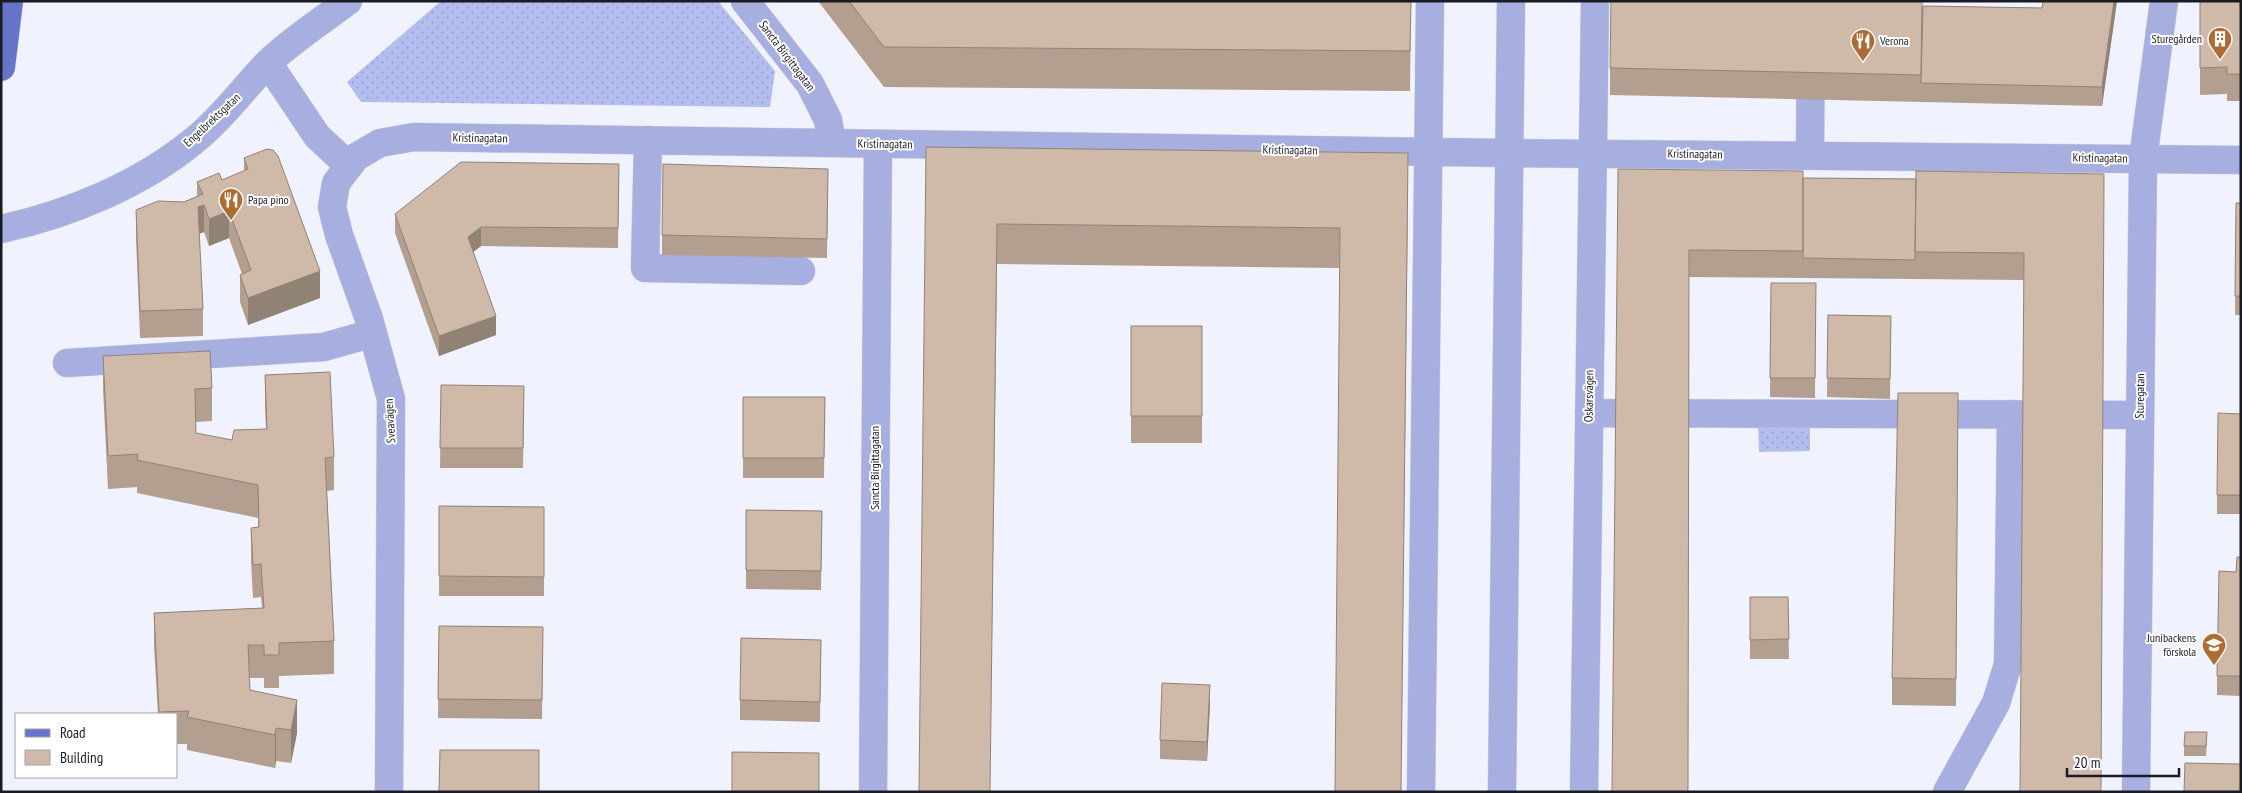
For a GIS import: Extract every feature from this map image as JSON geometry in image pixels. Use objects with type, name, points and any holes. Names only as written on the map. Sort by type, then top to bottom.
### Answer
[{"type":"main road","points":[[1,67],[9,1]]},
{"type":"street","name":"Engelbrektsgatan","points":[[1,229],[32,222],[94,200],[150,171],[196,139],[226,111],[268,63],[348,1]]},
{"type":"street","name":"Sancta Birgittagatan","points":[[745,1],[810,84],[828,120],[832,143]]},
{"type":"street","points":[[1421,792],[1430,1]]},
{"type":"street","points":[[1502,792],[1511,1]]},
{"type":"street","name":"Oskarsvägen","points":[[1584,792],[1594,1]]},
{"type":"street","points":[[1810,155],[1811,1]]},
{"type":"street","name":"Sturegatan","points":[[2136,792],[2143,158],[2164,1]]},
{"type":"street","points":[[268,63],[317,136],[349,166]]},
{"type":"street","name":"Kristinagatan","points":[[349,166],[356,157],[380,143],[414,137],[1428,152],[2241,160]]},
{"type":"street","points":[[648,140],[644,268],[801,271]]},
{"type":"street","name":"Sancta Birgittagatan","points":[[873,792],[878,144]]},
{"type":"street","name":"Sveavägen","points":[[349,166],[336,183],[332,206],[339,235],[373,334],[390,400],[389,792]]},
{"type":"street","points":[[67,363],[324,348],[373,334]]},
{"type":"street","points":[[1589,413],[2140,415]]},
{"type":"street","points":[[1947,792],[1996,703],[2008,664],[2011,414]]},
{"type":"shaded area","points":[[441,1],[718,1],[775,71],[770,107],[361,102],[347,82]]},
{"type":"shaded area","points":[[1758,421],[1810,421],[1810,451],[1759,452]]},
{"type":"building","points":[[849,1],[1411,1],[1410,51],[884,47]]},
{"type":"building","points":[[1611,1],[1922,1],[1921,75],[1610,68]]},
{"type":"building","points":[[2043,1],[2114,1],[2102,87],[1921,83],[1923,6],[2042,8]]},
{"type":"building","name":"Sturegården","points":[[2200,1],[2241,1],[2241,74],[2227,74],[2227,67],[2200,68]]},
{"type":"building","points":[[926,147],[1408,153],[1401,792],[1335,792],[1340,228],[997,224],[990,792],[919,792]]},
{"type":"building","points":[[267,149],[273,150],[278,156],[320,271],[248,298],[240,275],[251,270],[229,211],[209,219],[204,205],[198,207],[203,309],[140,311],[136,210],[158,201],[184,202],[203,194],[197,182],[219,173],[222,180],[248,169],[244,158]]},
{"type":"building","points":[[461,162],[619,164],[618,228],[481,227],[468,237],[496,316],[439,336],[395,214]]},
{"type":"building","points":[[663,164],[828,169],[827,239],[662,235]]},
{"type":"building","points":[[1618,169],[1803,171],[1803,251],[1689,250],[1688,792],[1612,792]]},
{"type":"building","points":[[1916,171],[2104,174],[2101,792],[2020,792],[2024,253],[1915,252]]},
{"type":"building","points":[[1803,178],[1916,179],[1915,260],[1803,258]]},
{"type":"building","points":[[2236,203],[2241,203],[2241,296],[2235,296]]},
{"type":"building","points":[[1771,283],[1816,283],[1815,378],[1770,378]]},
{"type":"building","points":[[1828,315],[1891,316],[1890,379],[1827,378]]},
{"type":"building","points":[[1131,326],[1202,326],[1202,416],[1131,416]]},
{"type":"building","points":[[210,351],[212,388],[195,389],[196,433],[232,440],[234,430],[267,429],[265,375],[330,372],[334,457],[325,458],[334,641],[279,643],[279,655],[264,655],[264,645],[248,645],[250,690],[297,700],[291,730],[276,728],[275,735],[187,717],[189,711],[159,712],[154,613],[264,608],[261,564],[253,565],[251,528],[259,527],[258,485],[137,460],[138,454],[108,456],[103,356]]},
{"type":"building","points":[[441,385],[524,386],[523,448],[440,448]]},
{"type":"building","points":[[1898,393],[1958,393],[1956,679],[1892,678]]},
{"type":"building","points":[[743,397],[825,397],[824,458],[743,458]]},
{"type":"building","points":[[2218,413],[2241,414],[2241,495],[2217,495]]},
{"type":"building","points":[[439,506],[544,507],[544,577],[439,576]]},
{"type":"building","points":[[746,510],[822,511],[821,571],[746,570]]},
{"type":"building","points":[[2237,557],[2241,557],[2241,676],[2217,676],[2219,571],[2236,572]]},
{"type":"building","points":[[1750,597],[1788,597],[1789,639],[1750,640]]},
{"type":"building","points":[[439,626],[543,627],[542,700],[438,699]]},
{"type":"building","points":[[741,638],[821,640],[820,702],[740,700]]},
{"type":"building","points":[[1162,683],[1210,685],[1207,742],[1160,740]]},
{"type":"building","points":[[2185,732],[2207,732],[2206,746],[2184,746]]},
{"type":"building","points":[[440,750],[539,750],[539,792],[439,792]]},
{"type":"building","points":[[732,752],[819,753],[819,792],[732,792]]},
{"type":"building","points":[[2185,763],[2241,764],[2241,792],[2184,792]]},
{"type":"place","name":"Sturegården","points":[[2220,60]]},
{"type":"place","name":"Verona","points":[[1863,62]]},
{"type":"place","name":"Papa pino","points":[[231,221]]},
{"type":"place","name":"Junibackens förskola","points":[[2214,666]]}]
